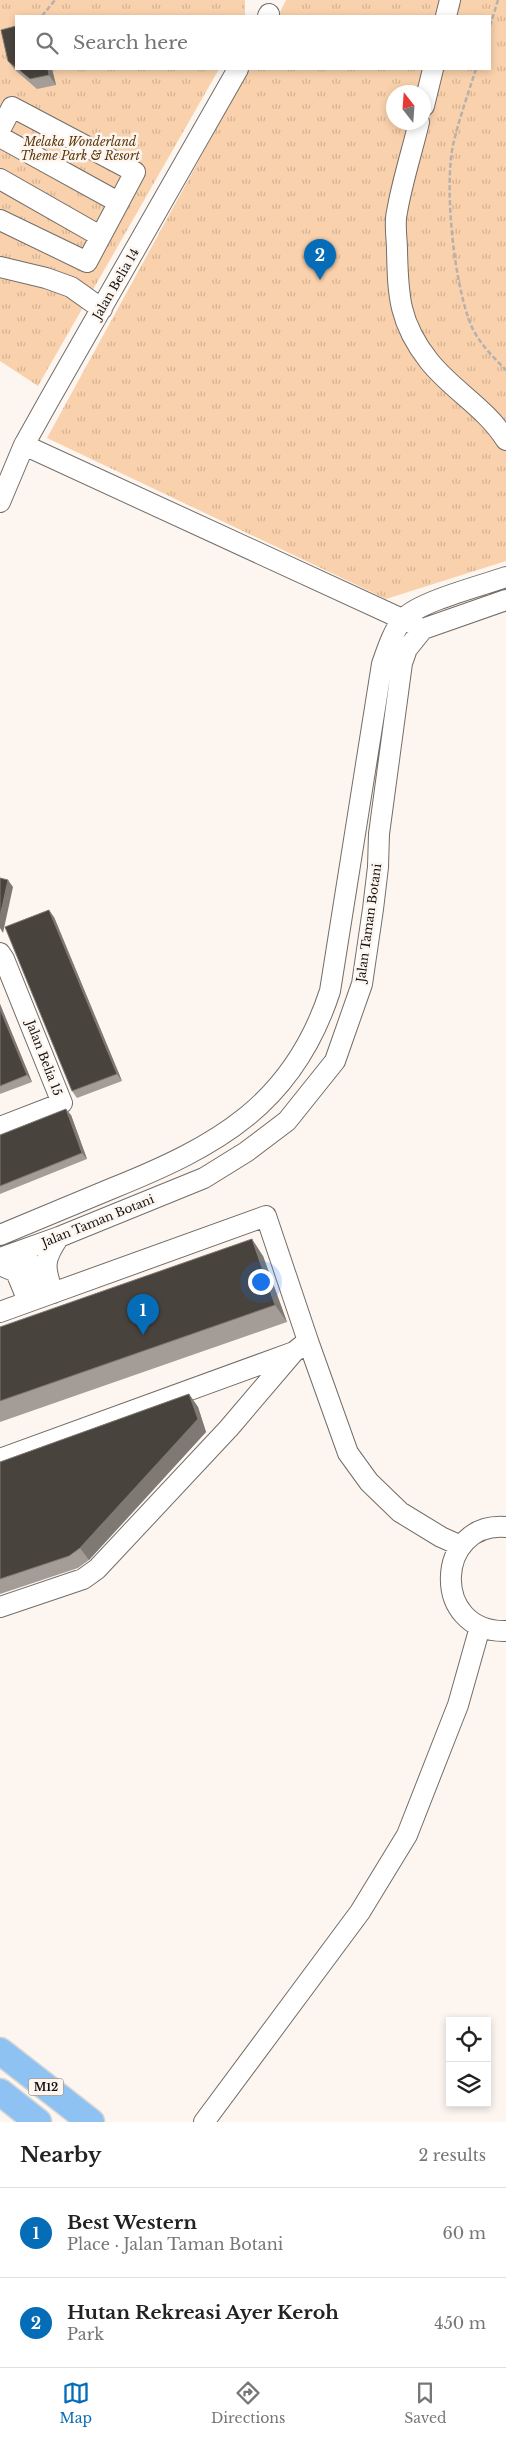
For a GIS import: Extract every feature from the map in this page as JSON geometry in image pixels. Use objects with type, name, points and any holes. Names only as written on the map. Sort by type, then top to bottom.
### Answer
[{"type":"main road","name":"M12","points":[[0,2051],[91,2122]]},
{"type":"main road","name":"M12","points":[[0,2092],[38,2122]]},
{"type":"street","points":[[446,15],[450,0]]},
{"type":"street","name":"Jalan Belia 14","points":[[0,502],[24,445],[237,70]]},
{"type":"street","points":[[429,85],[433,70]]},
{"type":"street","points":[[0,130],[12,107],[135,172],[87,262],[0,220]]},
{"type":"street","points":[[417,130],[396,214],[401,312],[412,338],[430,363],[476,404],[499,429],[506,440]]},
{"type":"street","points":[[0,137],[118,202]]},
{"type":"street","points":[[0,179],[100,236]]},
{"type":"street","points":[[0,267],[46,278],[71,287],[102,309]]},
{"type":"street","points":[[24,445],[423,629],[506,600]]},
{"type":"street","points":[[403,619],[414,610],[506,578]]},
{"type":"street","name":"Jalan Taman Botani","points":[[0,1235],[158,1170],[208,1144],[229,1131],[266,1100],[301,1055],[322,1016],[330,991],[382,664],[403,619]]},
{"type":"street","name":"Jalan Taman Botani","points":[[0,1258],[60,1237],[204,1178],[246,1152],[287,1121],[335,1061],[362,984],[378,867],[379,834],[402,663],[407,649],[423,629]]},
{"type":"street","name":"Jalan Belia 15","points":[[0,953],[62,1103],[0,1127]]},
{"type":"street","points":[[0,1312],[266,1216],[301,1347],[348,1453],[369,1482],[400,1512],[441,1537],[461,1546]]},
{"type":"street","points":[[41,1297],[48,1253],[60,1237]]},
{"type":"street","points":[[0,1242],[25,1250],[41,1297]]},
{"type":"street","points":[[0,1265],[16,1272],[41,1297]]},
{"type":"street","points":[[0,1458],[301,1347]]},
{"type":"street","points":[[0,1607],[83,1579],[98,1569],[229,1428],[301,1347]]},
{"type":"street","points":[[506,1527],[485,1529],[472,1536],[461,1546],[453,1560],[449,1575],[451,1591],[457,1606],[467,1618],[480,1627],[496,1631],[506,1631]]},
{"type":"street","points":[[203,2121],[360,1912],[407,1835],[458,1705],[480,1627]]},
{"type":"path","points":[[43,15],[55,0]]},
{"type":"path","points":[[491,23],[498,0]]},
{"type":"path","points":[[476,70],[453,147],[450,186],[455,266],[471,325],[479,341],[506,370]]},
{"type":"green space","name":"Melaka Wonderland Theme Park & Resort","points":[[0,0],[245,0],[245,15],[15,15],[15,70],[218,70],[38,386],[0,361]]},
{"type":"green space","points":[[286,0],[506,0],[506,561],[386,599],[47,438],[248,70],[491,70],[491,15],[278,15]]},
{"type":"building","points":[[15,26],[15,67],[8,61],[1,30]]},
{"type":"building","points":[[19,70],[48,70],[49,75],[30,79]]},
{"type":"building","points":[[0,878],[8,880],[0,917]]},
{"type":"building","points":[[49,910],[117,1074],[72,1091],[5,927]]},
{"type":"building","points":[[0,1009],[27,1075],[0,1086]]},
{"type":"building","points":[[66,1109],[82,1153],[0,1186],[0,1135]]},
{"type":"building","points":[[252,1239],[275,1305],[0,1401],[0,1327]]},
{"type":"building","points":[[189,1394],[198,1419],[80,1548],[69,1556],[0,1579],[0,1462]]},
{"type":"place","name":"Hutan Rekreasi Ayer Keroh","points":[[320,280]]},
{"type":"place","name":"Best Western","points":[[143,1335]]}]
